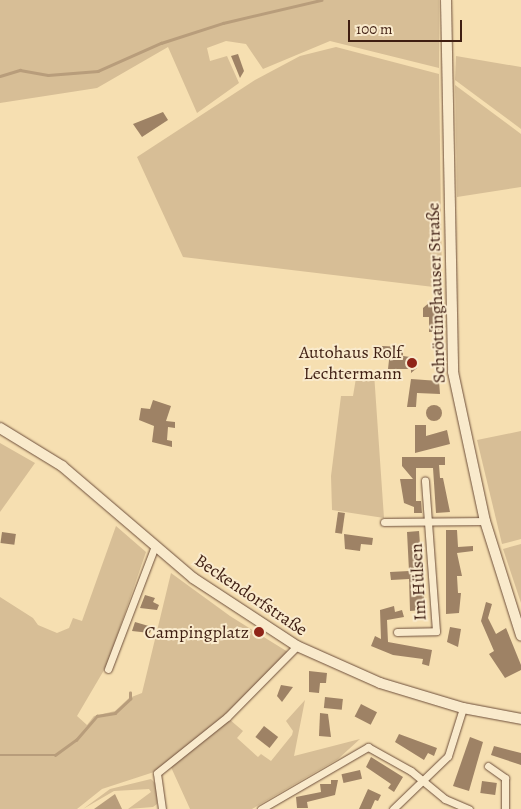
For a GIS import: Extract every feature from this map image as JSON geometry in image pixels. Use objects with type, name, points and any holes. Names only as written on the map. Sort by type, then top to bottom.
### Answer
[{"type":"main road","name":"Schröttinghauser Straße","points":[[446,0],[453,372],[485,521],[521,635]]},
{"type":"main road","name":"Beckendorfstraße","points":[[0,428],[62,466],[156,546],[225,601],[297,646],[380,682],[463,708],[521,719]]},
{"type":"street","name":"Im Hülsen","points":[[397,632],[436,632],[430,522],[425,480]]},
{"type":"street","name":"Im Hülsen","points":[[384,522],[485,521]]},
{"type":"street","points":[[108,669],[156,546]]},
{"type":"street","points":[[162,809],[157,773],[227,717],[297,646]]},
{"type":"street","points":[[393,809],[424,783],[448,756],[463,708]]},
{"type":"street","points":[[261,809],[368,747],[411,771],[445,799],[469,809]]},
{"type":"street","points":[[488,766],[504,778],[505,809]]},
{"type":"shaded area","points":[[0,0],[439,0],[439,68],[330,41],[263,69],[246,44],[226,41],[207,48],[210,61],[227,56],[239,83],[197,113],[168,47],[97,88],[0,103]]},
{"type":"shaded area","points":[[336,47],[439,74],[442,288],[183,257],[137,157],[255,80],[300,56]]},
{"type":"shaded area","points":[[456,56],[521,67],[521,129],[455,80]]},
{"type":"shaded area","points":[[455,85],[521,134],[521,187],[457,197]]},
{"type":"shaded area","points":[[357,372],[374,373],[384,518],[332,510],[331,476],[341,396],[353,396]]},
{"type":"shaded area","points":[[521,431],[521,539],[502,544],[477,440]]},
{"type":"shaded area","points":[[0,443],[35,463],[0,512]]},
{"type":"shaded area","points":[[116,526],[146,552],[107,665],[77,716],[87,725],[94,716],[115,711],[129,698],[142,693],[171,573],[230,616],[288,652],[226,716],[154,772],[102,789],[77,809],[0,809],[0,597],[33,618],[38,625],[57,633],[69,628],[73,618],[82,621]]},
{"type":"shaded area","points":[[521,544],[521,603],[503,549]]},
{"type":"shaded area","points":[[305,700],[294,756],[360,739],[338,759],[252,809],[190,809],[170,765],[229,719],[243,731],[237,738],[258,757],[261,754],[271,761],[292,735],[293,731],[286,721]]},
{"type":"shaded area","points":[[151,779],[157,785],[157,804],[153,807],[128,809],[151,792],[149,789],[114,791],[83,809],[110,789]]},
{"type":"shaded area","points":[[115,794],[122,809],[94,809]]},
{"type":"building","points":[[238,54],[244,71],[240,78],[231,56]]},
{"type":"building","points":[[163,112],[168,120],[142,137],[133,124]]},
{"type":"building","points":[[430,302],[436,305],[435,321],[440,321],[440,332],[429,332],[429,317],[423,317],[423,308]]},
{"type":"building","points":[[382,346],[403,347],[403,356],[417,358],[417,368],[411,373],[411,369],[388,369],[389,360],[381,360]]},
{"type":"building","points":[[411,379],[439,381],[440,394],[417,393],[416,407],[407,407]]},
{"type":"building","points":[[153,400],[171,406],[166,421],[175,422],[175,428],[168,427],[167,440],[172,441],[172,447],[152,442],[154,426],[139,420],[141,408],[150,409]]},
{"type":"building","points":[[431,405],[437,405],[442,410],[440,419],[431,421],[426,416],[426,410]]},
{"type":"building","points":[[415,425],[426,425],[426,436],[447,430],[450,444],[415,453]]},
{"type":"building","points":[[402,457],[445,457],[445,465],[439,465],[440,478],[443,478],[450,512],[436,513],[433,468],[416,468],[416,501],[421,501],[422,513],[414,513],[414,507],[404,503],[400,479],[413,479],[402,466]]},
{"type":"building","points":[[338,512],[345,513],[342,534],[335,533]]},
{"type":"building","points":[[446,530],[457,530],[458,547],[473,546],[473,551],[457,553],[462,576],[457,576],[458,593],[461,593],[459,613],[446,614]]},
{"type":"building","points":[[419,531],[425,610],[410,611],[409,579],[391,580],[390,572],[409,571],[407,532]]},
{"type":"building","points":[[2,532],[16,534],[14,545],[0,543]]},
{"type":"building","points":[[344,534],[373,538],[372,545],[361,544],[360,551],[345,549]]},
{"type":"building","points":[[145,595],[155,598],[153,602],[159,605],[157,610],[140,608]]},
{"type":"building","points":[[486,602],[492,604],[488,618],[496,634],[506,628],[521,665],[521,670],[505,678],[489,654],[494,651],[481,621]]},
{"type":"building","points":[[394,606],[395,612],[402,610],[404,617],[387,620],[388,642],[432,650],[429,666],[422,664],[423,659],[393,655],[371,646],[375,636],[381,639],[380,610]]},
{"type":"building","points":[[135,622],[152,627],[150,633],[132,631]]},
{"type":"building","points":[[450,627],[461,629],[458,647],[447,642]]},
{"type":"building","points":[[309,671],[327,673],[326,683],[320,683],[319,693],[309,692]]},
{"type":"building","points":[[281,685],[293,687],[282,702],[277,696]]},
{"type":"building","points":[[325,697],[343,699],[342,710],[324,708]]},
{"type":"building","points":[[361,704],[377,712],[371,725],[355,716]]},
{"type":"building","points":[[320,713],[328,714],[331,737],[319,736]]},
{"type":"building","points":[[264,726],[278,737],[270,748],[255,737]]},
{"type":"building","points":[[399,734],[437,748],[434,756],[428,753],[424,760],[395,742]]},
{"type":"building","points":[[470,737],[483,742],[469,791],[453,786]]},
{"type":"building","points":[[494,746],[521,753],[521,765],[491,755]]},
{"type":"building","points":[[371,757],[403,777],[394,792],[388,788],[391,784],[366,767]]},
{"type":"building","points":[[360,770],[362,779],[344,783],[341,774]]},
{"type":"building","points":[[331,780],[338,780],[335,795],[307,802],[308,808],[297,808],[296,797],[321,792],[320,784],[331,784]]},
{"type":"building","points":[[482,781],[497,783],[495,795],[480,793]]},
{"type":"building","points":[[368,789],[381,795],[378,801],[375,800],[371,809],[359,809]]},
{"type":"waterway","points":[[0,76],[20,70],[48,75],[98,71],[161,43],[223,23],[321,0]]},
{"type":"waterway","points":[[0,755],[55,755],[76,740],[97,716],[115,713],[130,699],[130,693]]},
{"type":"place","name":"Autohaus Rolf Lechtermann","points":[[412,363]]},
{"type":"place","name":"Campingplatz","points":[[259,632]]}]
